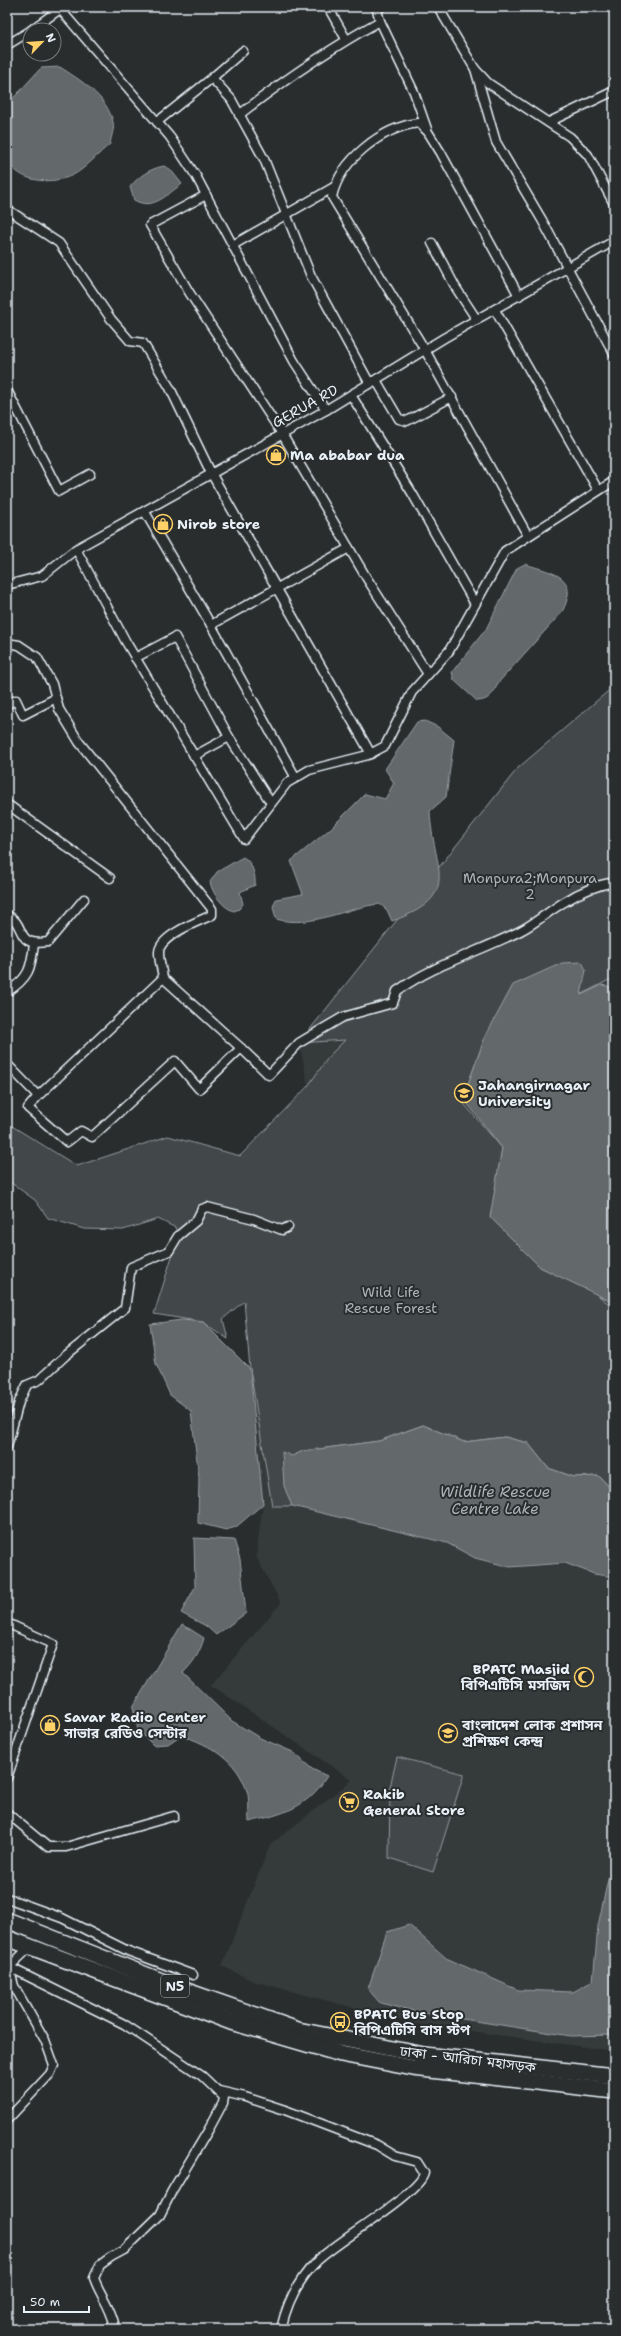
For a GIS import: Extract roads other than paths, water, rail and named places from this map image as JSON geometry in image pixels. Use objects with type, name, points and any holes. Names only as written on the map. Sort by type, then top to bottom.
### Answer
[{"type":"highway","name":"ঢাকা - আরিচা মহাসড়ক","points":[[7,1920],[187,1991],[298,2030],[424,2056],[614,2076]]},
{"type":"highway","name":"ঢাকা - আরিচা মহাসড়ক","points":[[7,1938],[232,2022],[341,2054],[413,2068],[614,2091]]},
{"type":"street","points":[[328,7],[346,39]]},
{"type":"street","points":[[381,7],[377,10],[380,21],[414,92],[428,132],[474,210],[519,296]]},
{"type":"street","points":[[438,7],[474,69],[496,142],[614,354]]},
{"type":"street","points":[[41,22],[59,8],[157,122],[196,176],[294,361],[326,410]]},
{"type":"street","points":[[239,114],[274,88],[346,39],[380,21]]},
{"type":"street","points":[[7,45],[22,35]]},
{"type":"street","points":[[157,122],[243,51]]},
{"type":"street","points":[[474,69],[488,83],[570,137],[588,154],[614,204]]},
{"type":"street","points":[[212,78],[231,99],[264,159],[311,276],[373,382],[399,419],[407,421],[452,397]]},
{"type":"street","points":[[549,122],[614,91]]},
{"type":"street","points":[[428,132],[419,123],[407,124],[372,141],[341,173],[334,186],[332,197],[425,350],[528,536]]},
{"type":"street","points":[[233,245],[334,186]]},
{"type":"street","points":[[206,195],[150,226],[189,292],[282,434],[348,548],[428,674]]},
{"type":"street","points":[[7,209],[59,243],[111,319],[130,341],[143,343],[170,388],[211,473],[371,754]]},
{"type":"street","name":"GERUA RD","points":[[7,585],[42,576],[76,549],[326,410],[425,350],[568,269],[614,241]]},
{"type":"street","points":[[432,243],[456,288],[477,320]]},
{"type":"street","points":[[495,310],[598,490]]},
{"type":"street","points":[[7,390],[59,491],[90,474]]},
{"type":"street","points":[[351,395],[412,493],[475,604]]},
{"type":"street","points":[[76,549],[135,658],[244,839],[287,783],[309,770],[371,754],[385,746],[412,692],[449,651],[505,551],[614,480]]},
{"type":"street","points":[[145,512],[212,625],[296,778]]},
{"type":"street","points":[[212,625],[348,548]]},
{"type":"street","points":[[135,658],[175,637],[229,737],[272,803]]},
{"type":"street","points":[[7,643],[19,645],[37,657],[52,684],[59,709],[79,742],[212,908],[212,915],[170,936],[162,944],[158,952],[163,978],[269,1075],[300,1043],[343,1017],[394,1003],[396,991],[410,982],[445,963],[521,931],[567,900],[602,884],[614,882]]},
{"type":"street","points":[[7,704],[16,700],[23,715],[56,698]]},
{"type":"street","points":[[194,756],[229,737]]},
{"type":"street","points":[[7,804],[110,878]]},
{"type":"street","points":[[7,915],[14,918],[25,939],[34,944],[48,942],[84,899]]},
{"type":"street","points":[[7,992],[20,984],[28,974],[34,944]]},
{"type":"street","points":[[163,978],[38,1096],[28,1108],[67,1142],[82,1131],[92,1137],[175,1061],[199,1089],[241,1048]]},
{"type":"street","points":[[7,1064],[38,1096]]},
{"type":"street","points":[[7,1447],[19,1402],[27,1385],[39,1380],[65,1356],[125,1308],[131,1267],[169,1251],[178,1236],[196,1221],[202,1209],[207,1207],[254,1219],[282,1230],[288,1227]]},
{"type":"street","points":[[7,1623],[53,1644],[7,1778]]},
{"type":"street","points":[[7,1814],[48,1847],[66,1847],[174,1816]]},
{"type":"street","points":[[7,1898],[62,1918],[128,1951],[193,1975]]},
{"type":"street","points":[[8,1967],[30,1947]]},
{"type":"street","points":[[8,1967],[124,2024],[202,2076],[224,2097],[223,2103],[160,2215],[124,2250],[100,2265],[94,2278],[98,2289],[110,2306],[114,2323],[110,2329]]},
{"type":"street","points":[[7,2120],[50,2074],[54,2065],[45,2040],[14,1986],[8,1967]]},
{"type":"street","points":[[219,2091],[246,2097],[278,2108],[377,2146],[395,2156],[417,2162],[424,2173],[423,2179],[399,2200],[316,2261],[301,2280],[287,2304],[281,2329]]},
{"type":"water","points":[[60,67],[84,83],[105,104],[110,113],[113,124],[113,133],[110,144],[77,173],[55,180],[36,180],[19,173],[13,168],[8,160],[6,142],[7,105],[41,68]]},
{"type":"water","points":[[164,166],[170,169],[182,184],[165,197],[153,203],[147,204],[134,200],[130,187],[133,183],[149,171]]},
{"type":"water","points":[[525,564],[545,570],[561,578],[566,583],[568,591],[567,600],[562,612],[498,683],[490,696],[485,700],[477,701],[454,680],[452,672],[486,629],[517,568]]},
{"type":"water","points":[[425,721],[438,727],[454,740],[446,797],[430,811],[439,878],[437,890],[429,901],[415,911],[392,921],[387,910],[380,904],[303,921],[276,919],[273,907],[276,899],[303,894],[291,861],[330,829],[365,794],[385,799],[394,783],[385,769],[417,722]]},
{"type":"water","points":[[243,857],[249,862],[253,869],[255,885],[240,892],[243,904],[239,909],[234,911],[226,907],[219,900],[213,891],[210,882],[217,872]]},
{"type":"water","points":[[582,962],[586,970],[581,995],[602,985],[614,988],[614,1035],[612,1041],[614,1045],[614,1305],[606,1299],[540,1267],[490,1217],[502,1148],[463,1098],[485,1037],[513,985],[562,963]]},
{"type":"water","points":[[182,1320],[203,1322],[250,1369],[263,1504],[236,1527],[226,1530],[198,1523],[199,1477],[191,1411],[170,1395],[156,1364],[150,1324]]},
{"type":"water","name":"Wildlife Rescue Centre Lake","points":[[423,1425],[464,1442],[505,1437],[528,1443],[548,1468],[574,1477],[599,1476],[614,1492],[614,1577],[594,1574],[565,1563],[510,1567],[475,1558],[447,1543],[292,1506],[284,1486],[282,1452],[292,1456],[303,1451],[379,1441]]},
{"type":"water","points":[[194,1538],[234,1540],[240,1559],[246,1613],[216,1635],[206,1626],[181,1613],[195,1587]]},
{"type":"water","points":[[182,1624],[204,1638],[196,1657],[183,1673],[232,1721],[260,1738],[293,1752],[312,1769],[327,1776],[312,1796],[303,1803],[273,1816],[249,1822],[247,1791],[236,1770],[221,1755],[202,1744],[181,1735],[168,1744],[153,1745],[138,1730],[133,1707]]},
{"type":"water","points":[[614,1851],[614,2035],[571,2036],[418,2012],[380,2003],[368,1989],[387,1932],[409,1925],[446,1958],[518,1990],[573,1992],[593,1981],[598,1926]]},
{"type":"place","name":"Ma ababar dua","points":[[276,455]]},
{"type":"place","name":"Nirob store","points":[[163,524]]},
{"type":"place","name":"Jahangirnagar University","points":[[464,1093]]},
{"type":"place","name":"BPATC Masjid বিপিএটিসি মসজিদ","points":[[584,1677]]},
{"type":"place","name":"Savar Radio Center সাভার রেডিও সেন্টার","points":[[50,1725]]},
{"type":"place","name":"বাংলাদেশ লোক প্রশাসন প্রশিক্ষণ কেন্দ্র","points":[[448,1733]]},
{"type":"place","name":"Rakib General Store","points":[[349,1802]]},
{"type":"place","name":"BPATC Bus Stop বিপিএটিসি বাস স্টপ","points":[[340,2022]]},
{"type":"park label","name":"Monpura2;Monpura 2","points":[[530,886]]},
{"type":"park label","name":"Wild Life Rescue Forest","points":[[391,1300]]}]
